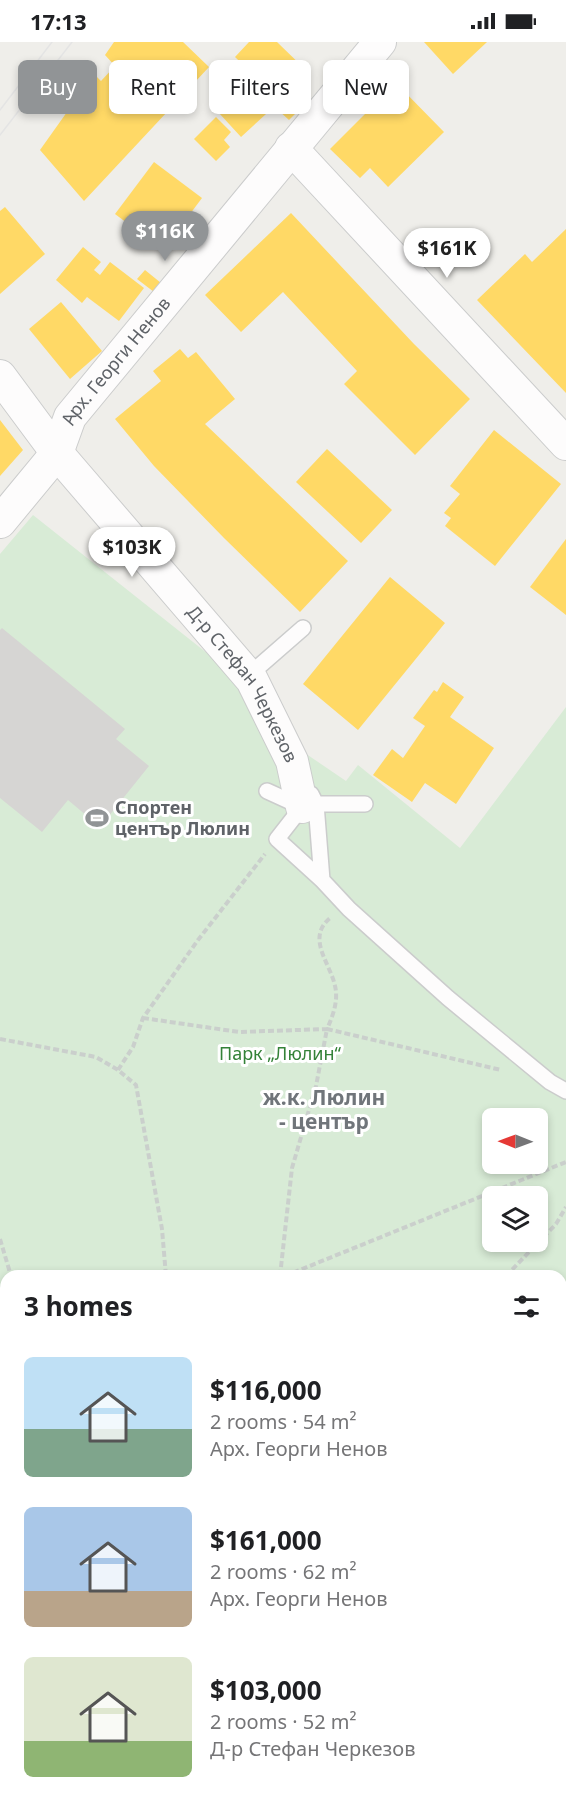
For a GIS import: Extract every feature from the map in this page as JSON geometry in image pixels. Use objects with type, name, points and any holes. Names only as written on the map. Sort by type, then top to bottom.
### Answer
[{"type":"street","name":"Арх. Георги Ненов","points":[[0,522],[57,453],[70,417],[380,42]]},
{"type":"street","points":[[291,148],[566,444]]},
{"type":"street","name":"Д-р Стефан Черкезов","points":[[0,376],[57,453],[252,680],[292,761],[309,806]]},
{"type":"lane","points":[[248,676],[303,628]]},
{"type":"lane","points":[[267,791],[309,806],[365,804]]},
{"type":"lane","points":[[309,806],[277,839],[322,880],[349,909],[448,998],[550,1082],[566,1091]]},
{"type":"lane","points":[[309,806],[322,880]]},
{"type":"path","points":[[118,1070],[133,1047],[143,1018],[198,939],[277,839]]},
{"type":"path","points":[[284,1270],[292,1168],[316,1086],[327,1029],[334,1011],[336,992],[318,940],[321,927],[328,918],[349,909]]},
{"type":"path","points":[[143,1018],[239,1032],[327,1029],[506,1071]]},
{"type":"path","points":[[0,1039],[96,1057],[118,1070],[136,1085],[162,1229],[165,1270]]},
{"type":"path","points":[[298,1270],[566,1161]]},
{"type":"path","points":[[512,1270],[556,1224],[566,1207]]},
{"type":"path","points":[[0,1239],[9,1270]]},
{"type":"green space","name":"Парк „Люлин“","points":[[33,515],[222,665],[271,730],[346,781],[358,765],[460,848],[566,707],[566,1270],[0,1270],[0,554]]},
{"type":"building: Homes","points":[[114,42],[183,42],[209,67],[197,80],[197,60],[110,60],[105,55]]},
{"type":"building: Homes","points":[[249,42],[277,42],[296,60],[238,60],[235,57]]},
{"type":"building: Homes","points":[[424,42],[487,42],[453,74]]},
{"type":"building: Homes","points":[[109,72],[109,114],[165,114],[84,201],[40,150],[66,114],[97,114],[97,77],[101,81]]},
{"type":"building: Homes","points":[[409,96],[444,132],[388,187],[370,168],[360,178],[330,149],[365,114],[409,114]]},
{"type":"building: Homes","points":[[220,114],[266,114],[241,137]]},
{"type":"building: Homes","points":[[282,114],[295,114],[289,120]]},
{"type":"building: Homes","points":[[216,117],[231,132],[224,140],[230,147],[216,161],[194,139]]},
{"type":"building: Homes","points":[[154,162],[202,198],[163,250],[115,214]]},
{"type":"building: Homes","points":[[5,207],[45,254],[0,294],[0,211]]},
{"type":"building: Homes","points":[[291,213],[414,344],[470,399],[415,455],[344,384],[357,371],[283,292],[241,332],[205,295]]},
{"type":"building: Homes","points":[[566,229],[566,393],[477,300],[525,254],[532,262]]},
{"type":"building: Homes","points":[[83,247],[101,262],[94,270],[100,275],[110,262],[144,288],[119,321],[87,297],[82,303],[56,280]]},
{"type":"building: Homes","points":[[145,270],[161,283],[154,292],[137,279]]},
{"type":"building: Homes","points":[[61,302],[102,351],[70,379],[29,329]]},
{"type":"building: Homes","points":[[180,349],[188,358],[196,352],[235,399],[205,424],[348,561],[300,612],[154,466],[115,419],[161,381],[153,371]]},
{"type":"building: Homes","points":[[0,420],[23,450],[0,476]]},
{"type":"building: Homes","points":[[494,430],[561,484],[495,566],[445,526],[451,518],[444,513],[460,494],[450,486]]},
{"type":"building: Homes","points":[[327,449],[392,510],[361,543],[296,482]]},
{"type":"building: Homes","points":[[566,539],[566,615],[530,587]]},
{"type":"building: Homes","points":[[390,577],[445,623],[358,730],[303,684]]},
{"type":"building: Homes","points":[[443,682],[464,697],[450,717],[494,748],[456,804],[425,783],[412,802],[373,775],[392,749],[403,758],[425,726],[413,718]]},
{"type":"building: Other","points":[[2,628],[125,729],[116,739],[149,766],[100,827],[68,800],[42,832],[0,798],[0,630]]},
{"type":"tram line","points":[[0,110],[52,42]]},
{"type":"tram line","points":[[0,135],[72,42]]},
{"type":"place","name":"Спортен център Люлин","points":[[97,818]]},
{"type":"district","name":"ж.к. Люлин - център","points":[[324,1110]]}]
